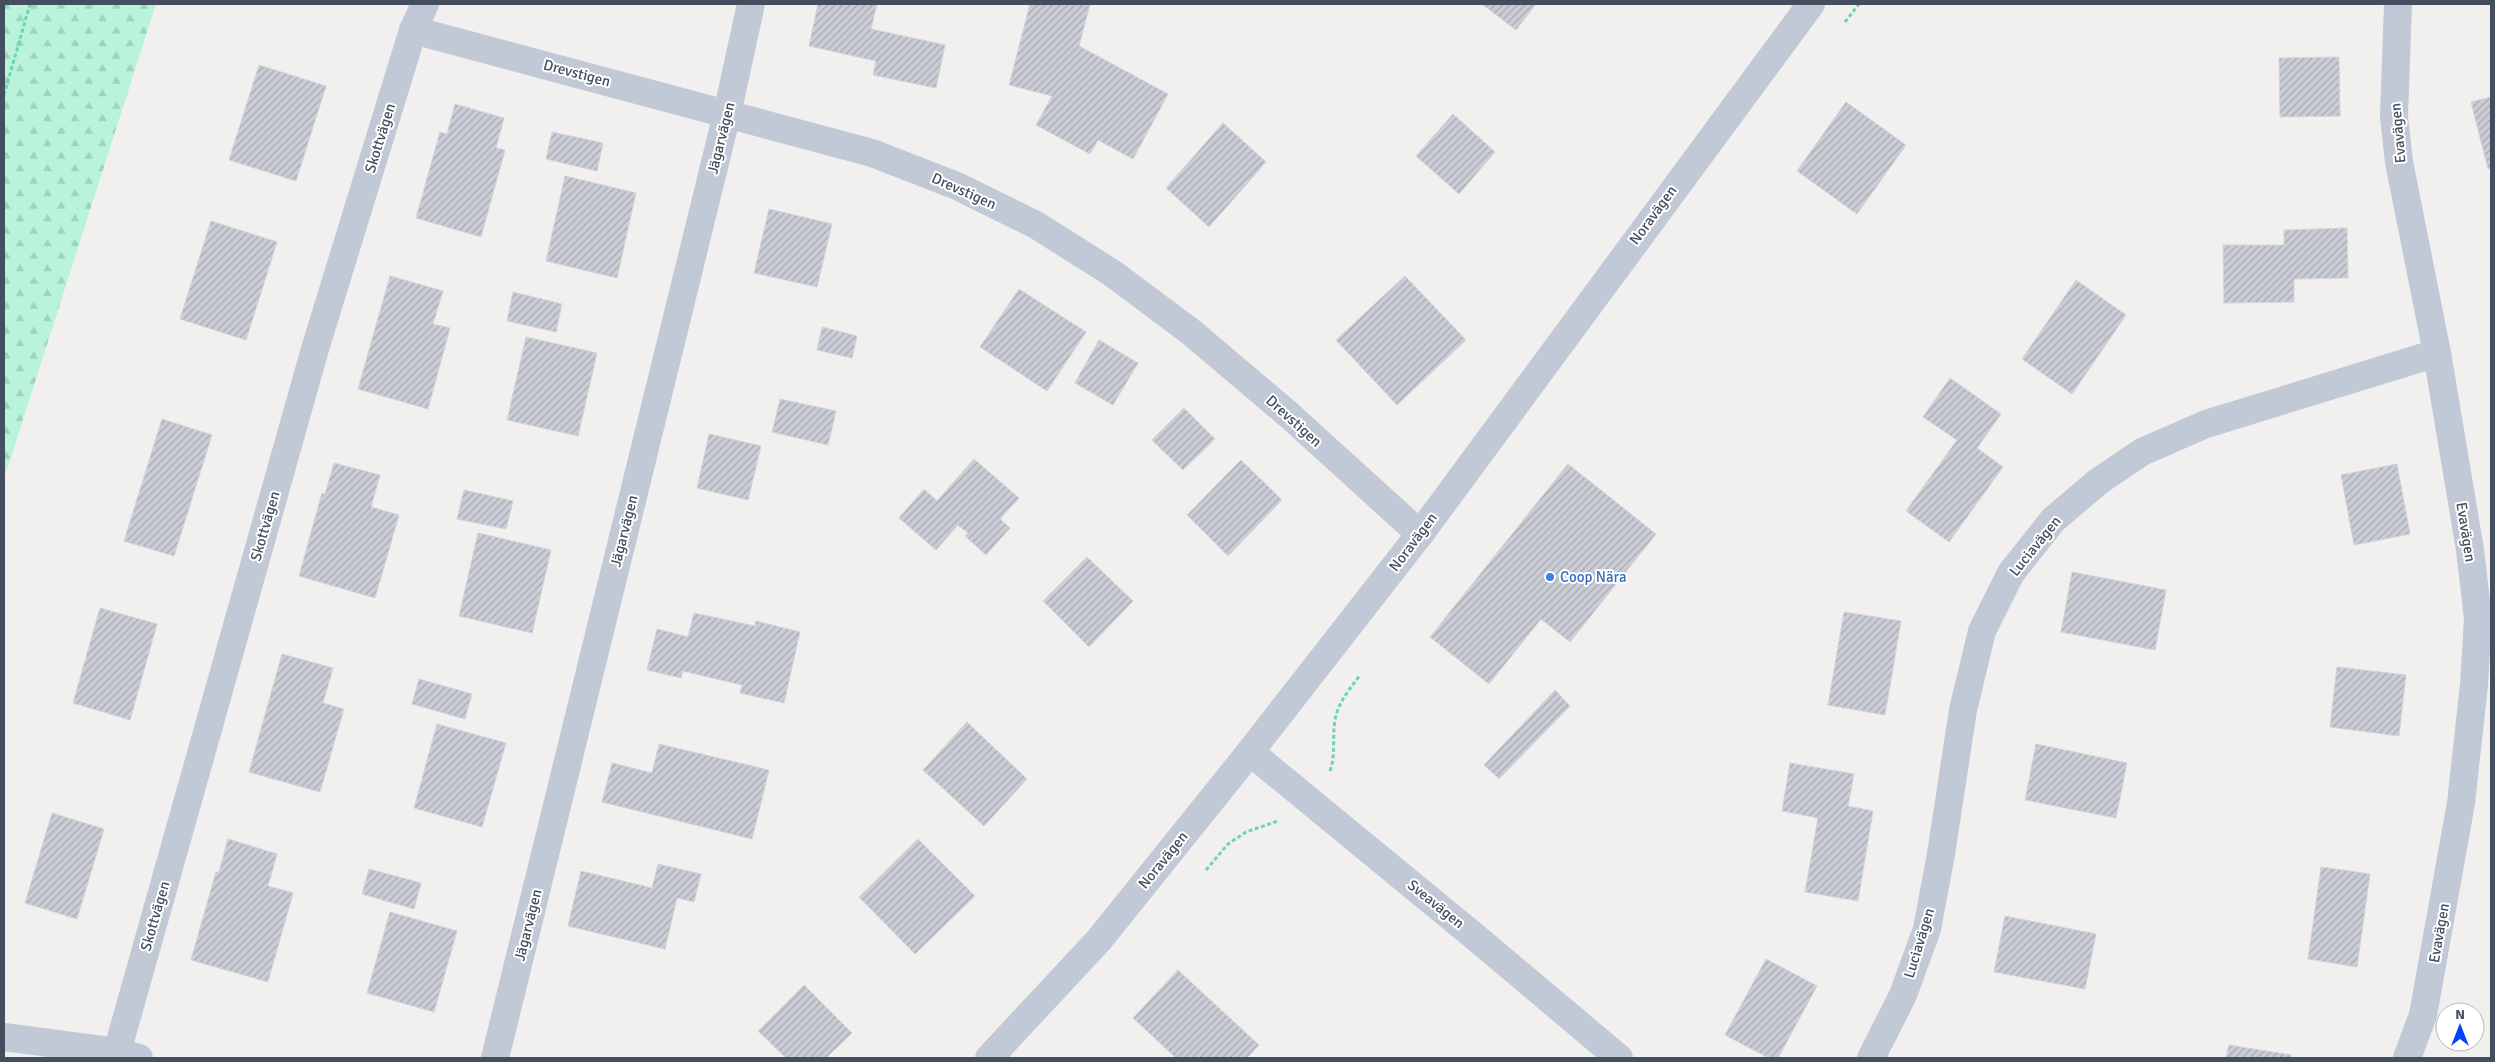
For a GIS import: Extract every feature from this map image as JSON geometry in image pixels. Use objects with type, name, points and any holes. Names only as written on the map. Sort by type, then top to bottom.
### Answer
[{"type":"street","name":"Skottvägen","points":[[128,1055],[315,349],[413,30],[425,4]]},
{"type":"street","name":"Jägarvägen","points":[[495,1058],[727,114],[751,4]]},
{"type":"street","name":"Noravägen","points":[[989,1058],[1099,940],[1250,752],[1420,534],[1810,4]]},
{"type":"street","name":"Evavägen","points":[[2398,4],[2394,116],[2399,162],[2437,352],[2470,550],[2478,618],[2474,686],[2461,803],[2423,1015],[2407,1058]]},
{"type":"street","name":"Drevstigen","points":[[413,30],[872,153],[957,186],[1036,224],[1112,273],[1191,332],[1289,415],[1420,534]]},
{"type":"street","name":"Luciavägen","points":[[1871,1058],[1903,995],[1927,929],[1941,854],[1963,710],[1982,631],[2011,573],[2053,520],[2098,480],[2142,452],[2206,424],[2437,352]]},
{"type":"street","name":"Sveavägen","points":[[1250,752],[1619,1058]]},
{"type":"street","points":[[4,1037],[128,1055]]},
{"type":"path","points":[[4,95],[30,4]]},
{"type":"green space","points":[[4,4],[156,4],[4,479]]},
{"type":"building","points":[[818,4],[877,4],[871,29],[945,45],[936,88],[873,75],[876,61],[809,46]]},
{"type":"building","points":[[1030,4],[1090,4],[1079,46],[1168,94],[1133,159],[1098,140],[1090,154],[1036,125],[1052,96],[1009,85]]},
{"type":"building","points":[[1482,4],[1536,4],[1516,30]]},
{"type":"building","points":[[2339,57],[2340,116],[2280,117],[2279,58]]},
{"type":"building","points":[[259,65],[326,86],[296,181],[229,160]]},
{"type":"building","points":[[2491,97],[2491,168],[2488,169],[2471,102]]},
{"type":"building","points":[[1846,102],[1906,145],[1857,214],[1797,171]]},
{"type":"building","points":[[455,104],[504,118],[496,148],[505,150],[481,237],[416,218],[440,132],[447,134]]},
{"type":"building","points":[[1453,114],[1495,152],[1459,194],[1416,156]]},
{"type":"building","points":[[1223,123],[1266,162],[1209,227],[1166,188]]},
{"type":"building","points":[[552,132],[603,143],[597,171],[546,159]]},
{"type":"building","points":[[565,176],[636,193],[617,278],[546,261]]},
{"type":"building","points":[[769,209],[832,224],[817,287],[754,273]]},
{"type":"building","points":[[211,221],[277,242],[246,340],[180,319]]},
{"type":"building","points":[[2347,228],[2348,278],[2294,279],[2294,302],[2224,303],[2223,245],[2284,245],[2284,230]]},
{"type":"building","points":[[390,276],[443,291],[433,324],[450,328],[428,409],[358,389]]},
{"type":"building","points":[[1405,276],[1466,340],[1397,405],[1336,340]]},
{"type":"building","points":[[2076,280],[2126,315],[2072,394],[2022,359]]},
{"type":"building","points":[[1019,289],[1086,332],[1047,391],[980,347]]},
{"type":"building","points":[[513,292],[562,304],[556,332],[507,321]]},
{"type":"building","points":[[822,327],[857,336],[852,358],[817,350]]},
{"type":"building","points":[[526,337],[597,353],[578,436],[507,420]]},
{"type":"building","points":[[1099,340],[1138,363],[1113,405],[1075,383]]},
{"type":"building","points":[[1950,378],[2001,414],[1977,448],[2003,467],[1949,542],[1906,511],[1957,440],[1923,417]]},
{"type":"building","points":[[780,399],[836,411],[828,445],[772,432]]},
{"type":"building","points":[[1184,408],[1215,439],[1183,470],[1152,440]]},
{"type":"building","points":[[162,419],[212,435],[174,556],[124,541]]},
{"type":"building","points":[[709,434],[761,446],[748,500],[697,488]]},
{"type":"building","points":[[974,459],[1019,498],[1000,519],[1010,528],[986,555],[965,536],[968,533],[958,525],[936,550],[899,518],[924,489],[937,501]]},
{"type":"building","points":[[1241,460],[1282,500],[1228,556],[1187,515]]},
{"type":"building","points":[[334,463],[380,475],[371,507],[399,515],[375,598],[299,576],[322,493],[325,494]]},
{"type":"building","name":"Coop Nära","points":[[1568,464],[1656,534],[1570,642],[1541,619],[1489,684],[1430,637]]},
{"type":"building","points":[[2397,464],[2410,534],[2354,545],[2341,475]]},
{"type":"building","points":[[464,490],[513,501],[506,529],[457,519]]},
{"type":"building","points":[[478,533],[551,550],[532,633],[459,616]]},
{"type":"building","points":[[1087,557],[1133,601],[1089,647],[1043,601]]},
{"type":"building","points":[[2072,572],[2166,590],[2155,650],[2061,632]]},
{"type":"building","points":[[100,608],[157,624],[130,720],[73,703]]},
{"type":"building","points":[[1844,612],[1901,621],[1885,715],[1828,705]]},
{"type":"building","points":[[694,613],[755,626],[756,621],[800,632],[784,703],[740,693],[742,685],[683,671],[681,678],[647,670],[657,629],[688,637]]},
{"type":"building","points":[[282,654],[333,668],[323,703],[344,709],[320,792],[249,772]]},
{"type":"building","points":[[2337,667],[2406,675],[2399,736],[2330,727]]},
{"type":"building","points":[[419,679],[472,694],[465,719],[412,704]]},
{"type":"building","points":[[1555,690],[1570,706],[1499,779],[1484,765]]},
{"type":"building","points":[[967,722],[1027,779],[984,826],[923,770]]},
{"type":"building","points":[[437,724],[506,743],[482,827],[414,808]]},
{"type":"building","points":[[659,744],[769,770],[752,839],[602,802],[612,763],[652,773]]},
{"type":"building","points":[[2036,744],[2127,763],[2116,818],[2025,800]]},
{"type":"building","points":[[1790,763],[1854,774],[1848,806],[1873,811],[1858,901],[1805,892],[1818,818],[1782,811]]},
{"type":"building","points":[[52,813],[104,829],[77,919],[25,903]]},
{"type":"building","points":[[228,839],[277,854],[268,886],[293,893],[268,982],[191,960],[216,872],[219,872]]},
{"type":"building","points":[[918,839],[975,896],[915,954],[859,897]]},
{"type":"building","points":[[658,864],[701,874],[694,902],[677,898],[665,949],[568,926],[581,871],[652,888]]},
{"type":"building","points":[[2321,867],[2370,874],[2357,967],[2308,959]]},
{"type":"building","points":[[369,869],[421,883],[414,909],[362,894]]},
{"type":"building","points":[[390,912],[457,931],[434,1012],[367,993]]},
{"type":"building","points":[[2005,916],[2096,934],[2085,989],[1994,972]]},
{"type":"building","points":[[1766,959],[1817,986],[1778,1058],[1769,1058],[1725,1035]]},
{"type":"building","points":[[1178,970],[1259,1045],[1247,1058],[1176,1058],[1133,1018]]},
{"type":"building","points":[[804,985],[852,1033],[826,1058],[786,1058],[758,1031]]},
{"type":"building","points":[[2229,1045],[2291,1055],[2291,1058],[2226,1058]]},
{"type":"place","name":"Coop Nära","points":[[1550,577]]}]
